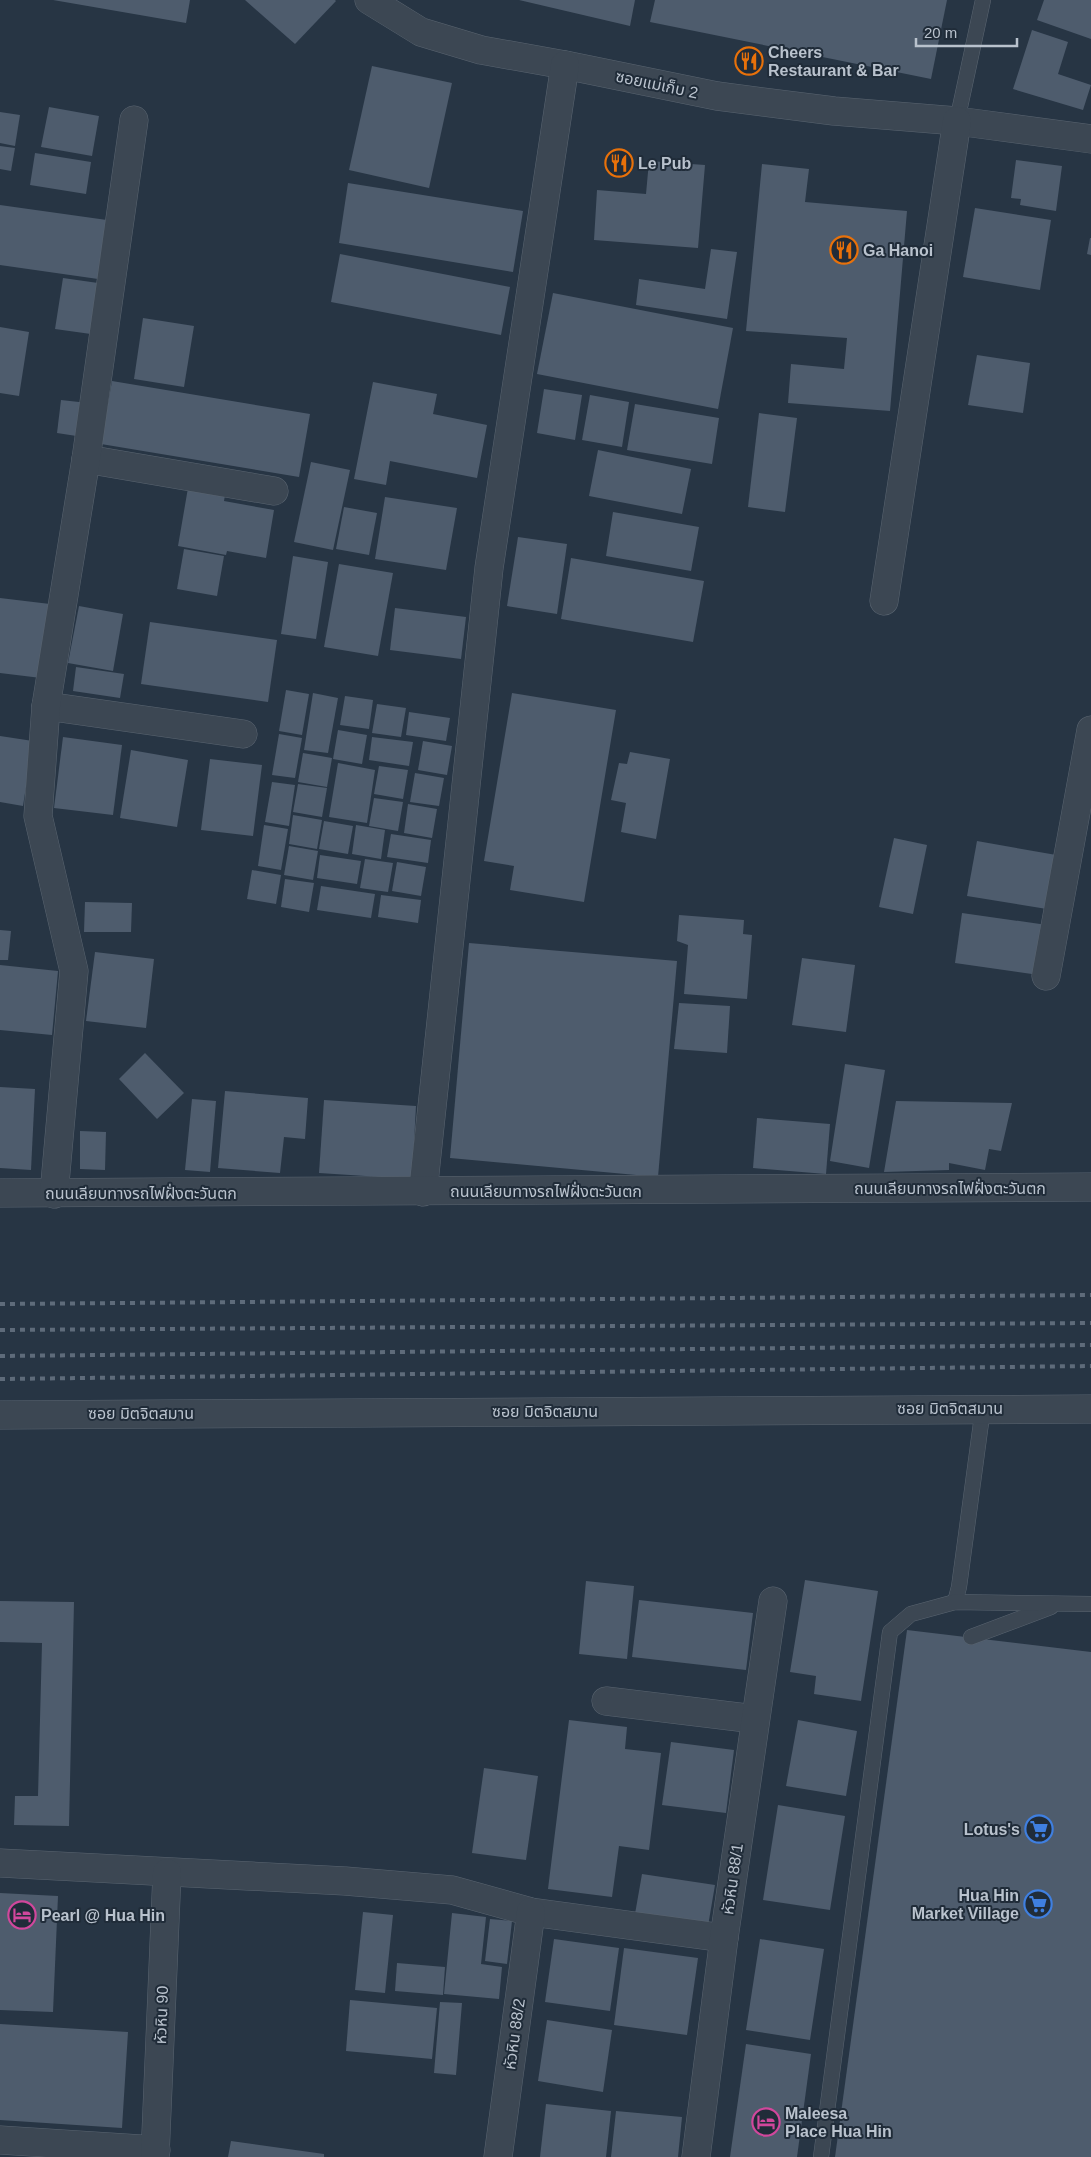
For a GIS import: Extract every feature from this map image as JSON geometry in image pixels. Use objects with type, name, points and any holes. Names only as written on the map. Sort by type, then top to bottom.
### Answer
[{"type":"street","name":"ซอยแม่เก็บ 2","points":[[370,0],[421,32],[481,50],[717,96],[834,111],[956,121],[1091,139]]},
{"type":"street","points":[[423,1192],[489,568],[565,65]]},
{"type":"street","points":[[54,1194],[74,971],[38,816],[46,706],[86,459],[134,120]]},
{"type":"street","points":[[884,601],[956,121]]},
{"type":"street","points":[[86,459],[274,491]]},
{"type":"street","points":[[46,706],[243,734]]},
{"type":"street","points":[[1046,976],[1091,730]]},
{"type":"street","name":"ถนนเลียบทางรถไฟฝั่งตะวันตก","points":[[0,1193],[1091,1187]]},
{"type":"street","name":"ซอย มิตจิตสมาน","points":[[0,1415],[1091,1408]]},
{"type":"street","name":"หัวหิน 88/1","points":[[696,2157],[724,1938],[773,1601]]},
{"type":"street","points":[[606,1701],[755,1719]]},
{"type":"street","points":[[0,1863],[345,1881],[452,1890],[531,1912],[724,1938]]},
{"type":"street","name":"หัวหิน 90","points":[[155,2154],[168,1872]]},
{"type":"street","name":"หัวหิน 88/2","points":[[498,2157],[531,1912]]},
{"type":"street","points":[[0,2140],[155,2154]]},
{"type":"lane","points":[[956,121],[983,0]]},
{"type":"lane","points":[[955,1602],[959,1587],[983,1408]]},
{"type":"lane","points":[[821,2157],[868,1859],[890,1632],[911,1614],[955,1602],[1091,1604]]},
{"type":"lane","points":[[971,1637],[1060,1604]]},
{"type":"building","points":[[53,0],[190,0],[186,23]]},
{"type":"building","points":[[245,0],[335,0],[336,1],[295,44]]},
{"type":"building","points":[[519,0],[635,0],[630,26]]},
{"type":"building","points":[[655,0],[947,0],[931,79],[650,22]]},
{"type":"building","points":[[1044,0],[1091,0],[1091,39],[1037,20]]},
{"type":"building","points":[[1032,30],[1068,42],[1058,74],[1091,85],[1083,110],[1013,89]]},
{"type":"building","points":[[372,66],[452,83],[429,188],[349,170]]},
{"type":"building","points":[[49,107],[99,116],[92,156],[41,147]]},
{"type":"building","points":[[0,112],[20,115],[15,146],[0,143]]},
{"type":"building","points":[[0,146],[15,148],[11,171],[0,169]]},
{"type":"building","points":[[35,153],[91,162],[86,194],[30,185]]},
{"type":"building","points":[[1016,160],[1062,166],[1056,211],[1020,205],[1021,199],[1011,198]]},
{"type":"building","points":[[649,161],[705,165],[698,248],[594,240],[597,190],[646,194]]},
{"type":"building","points":[[762,164],[809,169],[805,202],[907,211],[890,411],[788,403],[791,364],[844,369],[847,338],[746,331]]},
{"type":"building","points":[[348,183],[523,211],[513,272],[339,243]]},
{"type":"building","points":[[0,205],[114,221],[105,280],[0,265]]},
{"type":"building","points":[[975,208],[1051,220],[1040,290],[963,277]]},
{"type":"building","points":[[1091,238],[1091,255],[1087,254]]},
{"type":"building","points":[[711,249],[737,252],[727,319],[636,305],[639,279],[705,289]]},
{"type":"building","points":[[340,254],[510,287],[501,335],[331,302]]},
{"type":"building","points":[[63,278],[105,284],[98,335],[55,329]]},
{"type":"building","points":[[553,293],[733,328],[718,409],[537,374]]},
{"type":"building","points":[[143,318],[194,326],[184,387],[134,379]]},
{"type":"building","points":[[0,327],[29,332],[19,396],[0,393]]},
{"type":"building","points":[[977,355],[1030,363],[1023,413],[968,405]]},
{"type":"building","points":[[112,381],[310,414],[299,477],[101,444]]},
{"type":"building","points":[[373,382],[437,394],[433,414],[487,425],[477,478],[390,461],[386,485],[354,479]]},
{"type":"building","points":[[544,389],[582,395],[575,440],[537,433]]},
{"type":"building","points":[[590,395],[629,402],[622,447],[582,440]]},
{"type":"building","points":[[61,400],[88,403],[83,437],[57,433]]},
{"type":"building","points":[[635,404],[719,418],[712,464],[627,450]]},
{"type":"building","points":[[759,413],[797,418],[785,512],[748,507]]},
{"type":"building","points":[[598,450],[691,469],[682,514],[589,496]]},
{"type":"building","points":[[311,462],[350,470],[333,550],[294,542]]},
{"type":"building","points":[[189,482],[226,489],[224,501],[274,510],[266,558],[227,551],[226,555],[178,546]]},
{"type":"building","points":[[385,497],[457,508],[446,570],[375,559]]},
{"type":"building","points":[[344,507],[377,513],[369,555],[336,549]]},
{"type":"building","points":[[613,512],[699,527],[691,571],[606,556]]},
{"type":"building","points":[[518,537],[567,544],[557,614],[507,606]]},
{"type":"building","points":[[184,549],[224,556],[217,596],[177,589]]},
{"type":"building","points":[[293,556],[328,562],[316,639],[281,634]]},
{"type":"building","points":[[571,558],[704,581],[693,642],[561,619]]},
{"type":"building","points":[[339,564],[393,573],[378,656],[324,647]]},
{"type":"building","points":[[0,598],[50,604],[41,678],[0,673]]},
{"type":"building","points":[[79,606],[123,614],[113,671],[68,663]]},
{"type":"building","points":[[395,608],[466,617],[461,659],[390,650]]},
{"type":"building","points":[[150,622],[277,640],[268,702],[141,684]]},
{"type":"building","points":[[76,667],[124,674],[120,698],[73,691]]},
{"type":"building","points":[[286,690],[309,694],[302,735],[279,731]]},
{"type":"building","points":[[313,693],[338,698],[328,753],[304,750]]},
{"type":"building","points":[[512,693],[616,710],[584,902],[510,890],[514,866],[484,861]]},
{"type":"building","points":[[345,696],[373,700],[369,729],[340,725]]},
{"type":"building","points":[[377,704],[406,708],[401,737],[372,733]]},
{"type":"building","points":[[409,712],[450,718],[446,741],[406,735]]},
{"type":"building","points":[[338,730],[367,735],[362,764],[333,759]]},
{"type":"building","points":[[279,734],[302,738],[295,778],[272,775]]},
{"type":"building","points":[[0,736],[33,741],[23,806],[0,802]]},
{"type":"building","points":[[63,737],[122,745],[113,815],[54,808]]},
{"type":"building","points":[[372,737],[413,742],[409,766],[369,760]]},
{"type":"building","points":[[423,741],[452,746],[447,775],[418,770]]},
{"type":"building","points":[[131,750],[188,760],[177,827],[120,818]]},
{"type":"building","points":[[630,752],[670,759],[656,839],[621,832],[626,803],[611,800],[619,763],[627,764]]},
{"type":"building","points":[[303,753],[332,758],[327,787],[298,782]]},
{"type":"building","points":[[210,759],[262,765],[253,836],[201,830]]},
{"type":"building","points":[[338,763],[375,770],[367,823],[329,817]]},
{"type":"building","points":[[379,766],[408,770],[403,799],[374,794]]},
{"type":"building","points":[[415,773],[444,778],[439,806],[410,802]]},
{"type":"building","points":[[272,782],[295,785],[289,826],[265,822]]},
{"type":"building","points":[[298,784],[327,788],[322,817],[293,812]]},
{"type":"building","points":[[374,798],[403,802],[398,831],[369,826]]},
{"type":"building","points":[[408,804],[437,809],[432,838],[404,833]]},
{"type":"building","points":[[293,815],[322,820],[317,849],[289,844]]},
{"type":"building","points":[[324,821],[353,826],[348,854],[319,849]]},
{"type":"building","points":[[264,825],[288,829],[281,870],[258,866]]},
{"type":"building","points":[[356,825],[385,830],[381,859],[352,854]]},
{"type":"building","points":[[391,834],[431,840],[428,863],[387,857]]},
{"type":"building","points":[[894,838],[927,845],[913,914],[879,907]]},
{"type":"building","points":[[977,841],[1062,856],[1053,910],[967,896]]},
{"type":"building","points":[[289,846],[318,851],[313,880],[284,875]]},
{"type":"building","points":[[320,855],[361,861],[357,884],[317,878]]},
{"type":"building","points":[[365,859],[393,863],[388,892],[360,888]]},
{"type":"building","points":[[397,862],[426,867],[421,896],[392,891]]},
{"type":"building","points":[[252,870],[281,875],[276,904],[247,899]]},
{"type":"building","points":[[285,879],[314,883],[309,912],[281,907]]},
{"type":"building","points":[[321,886],[375,894],[371,918],[317,910]]},
{"type":"building","points":[[381,895],[421,900],[418,923],[378,917]]},
{"type":"building","points":[[85,902],[132,903],[131,932],[84,932]]},
{"type":"building","points":[[962,913],[1047,925],[1039,975],[955,963]]},
{"type":"building","points":[[679,915],[744,920],[743,934],[752,935],[747,999],[684,994],[688,945],[677,941]]},
{"type":"building","points":[[0,930],[11,931],[8,960],[0,960]]},
{"type":"building","points":[[469,943],[677,961],[658,1177],[450,1158]]},
{"type":"building","points":[[95,952],[154,959],[146,1028],[86,1021]]},
{"type":"building","points":[[802,958],[855,965],[846,1032],[792,1025]]},
{"type":"building","points":[[0,965],[58,971],[52,1035],[0,1030]]},
{"type":"building","points":[[679,1003],[730,1006],[727,1053],[674,1049]]},
{"type":"building","points":[[145,1053],[184,1093],[157,1119],[119,1079]]},
{"type":"building","points":[[845,1064],[885,1070],[869,1168],[830,1161]]},
{"type":"building","points":[[0,1087],[35,1089],[31,1170],[0,1168]]},
{"type":"building","points":[[225,1091],[308,1098],[305,1139],[284,1137],[280,1173],[218,1168]]},
{"type":"building","points":[[192,1099],[216,1101],[210,1172],[185,1170]]},
{"type":"building","points":[[324,1100],[416,1106],[412,1179],[319,1173]]},
{"type":"building","points":[[896,1101],[1012,1103],[1001,1151],[989,1149],[985,1170],[949,1163],[949,1170],[884,1172]]},
{"type":"building","points":[[757,1118],[830,1124],[826,1174],[753,1168]]},
{"type":"building","points":[[80,1131],[106,1132],[105,1170],[80,1169]]},
{"type":"building","points":[[805,1580],[878,1591],[861,1701],[814,1694],[816,1676],[790,1672]]},
{"type":"building","points":[[586,1581],[634,1586],[627,1659],[579,1654]]},
{"type":"building","points":[[639,1600],[753,1613],[746,1670],[632,1657]]},
{"type":"building","points":[[0,1601],[74,1602],[69,1826],[14,1825],[15,1796],[38,1796],[42,1643],[0,1642]]},
{"type":"building","points":[[907,1630],[1091,1652],[1091,2157],[835,2157]]},
{"type":"building","points":[[569,1720],[627,1727],[625,1749],[661,1753],[649,1850],[619,1846],[612,1897],[548,1889]]},
{"type":"building","points":[[798,1720],[857,1731],[846,1796],[786,1786]]},
{"type":"building","points":[[671,1742],[734,1750],[726,1813],[662,1805]]},
{"type":"building","points":[[484,1768],[538,1776],[526,1860],[472,1853]]},
{"type":"building","points":[[778,1805],[845,1816],[830,1910],[763,1900]]},
{"type":"building","points":[[642,1874],[715,1885],[708,1926],[635,1914]]},
{"type":"building","points":[[0,1893],[58,1896],[53,2012],[0,2010]]},
{"type":"building","points":[[363,1912],[393,1915],[385,1993],[355,1990]]},
{"type":"building","points":[[452,1913],[486,1917],[481,1964],[502,1967],[499,1999],[444,1994]]},
{"type":"building","points":[[490,1919],[512,1921],[507,1964],[485,1961]]},
{"type":"building","points":[[554,1939],[619,1948],[610,2011],[545,2002]]},
{"type":"building","points":[[760,1939],[824,1949],[810,2040],[746,2030]]},
{"type":"building","points":[[624,1948],[698,1958],[687,2035],[614,2025]]},
{"type":"building","points":[[397,1963],[445,1967],[443,1995],[395,1991]]},
{"type":"building","points":[[350,2000],[437,2008],[432,2059],[346,2051]]},
{"type":"building","points":[[440,2002],[462,2003],[456,2075],[434,2073]]},
{"type":"building","points":[[547,2020],[612,2030],[603,2092],[538,2081]]},
{"type":"building","points":[[0,2024],[128,2032],[122,2128],[0,2120]]},
{"type":"building","points":[[746,2044],[811,2054],[797,2157],[730,2157]]},
{"type":"building","points":[[546,2104],[611,2111],[606,2157],[540,2157]]},
{"type":"building","points":[[616,2111],[682,2117],[678,2157],[611,2157]]},
{"type":"building","points":[[231,2141],[324,2154],[324,2157],[228,2157]]},
{"type":"railway","points":[[0,1304],[1091,1295]]},
{"type":"railway","points":[[0,1330],[1091,1323]]},
{"type":"railway","points":[[0,1356],[1091,1345]]},
{"type":"railway","points":[[0,1379],[1091,1366]]},
{"type":"place","name":"Cheers Restaurant & Bar","points":[[749,61]]},
{"type":"place","name":"Le Pub","points":[[619,163]]},
{"type":"place","name":"Ga Hanoi","points":[[844,250]]},
{"type":"place","name":"Lotus's","points":[[1039,1829]]},
{"type":"place","name":"Hua Hin Market Village","points":[[1038,1904]]},
{"type":"place","name":"Pearl @ Hua Hin","points":[[22,1915]]},
{"type":"place","name":"Maleesa Place Hua Hin","points":[[766,2122]]}]
